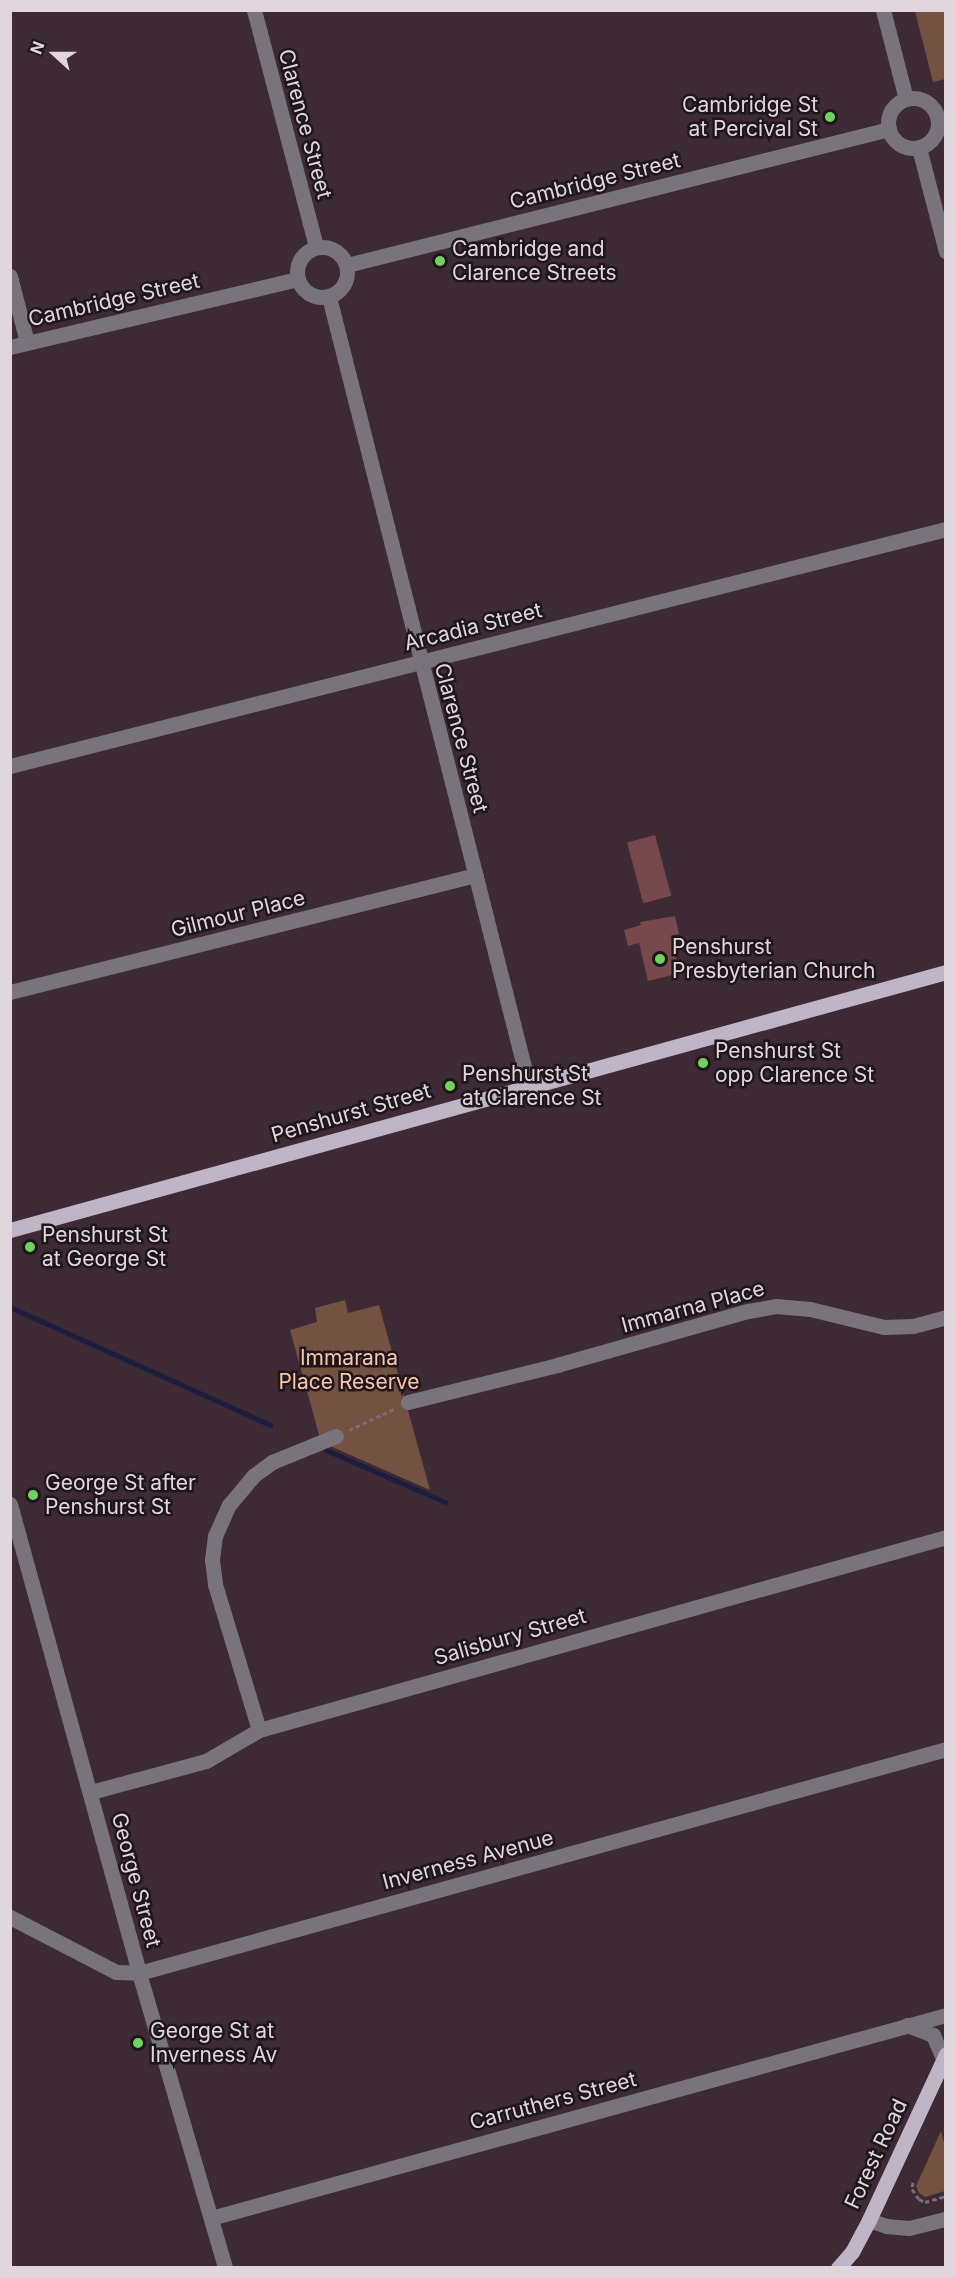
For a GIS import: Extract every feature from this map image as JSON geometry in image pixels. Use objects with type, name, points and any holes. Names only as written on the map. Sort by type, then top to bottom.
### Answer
[{"type":"main road","name":"Penshurst Street","points":[[10,1230],[945,972]]},
{"type":"main road","name":"Forest Road","points":[[838,2268],[852,2252],[870,2220],[944,2056]]},
{"type":"street","name":"Clarence Street","points":[[254,10],[316,247]]},
{"type":"street","points":[[883,10],[906,99]]},
{"type":"street","points":[[906,99],[922,99],[942,116],[937,133],[927,145],[919,148],[912,148],[897,142],[889,129],[890,114],[899,102],[906,99]]},
{"type":"street","name":"Cambridge Street","points":[[346,265],[889,129]]},
{"type":"street","points":[[919,148],[945,252]]},
{"type":"street","points":[[324,246],[338,252],[346,265],[346,281],[342,288],[328,297],[313,296],[301,286],[298,279],[298,263],[303,256],[316,247],[324,246]]},
{"type":"street","points":[[10,276],[27,342]]},
{"type":"street","name":"Cambridge Street","points":[[10,347],[298,279]]},
{"type":"street","name":"Clarence Street","points":[[328,297],[529,1086]]},
{"type":"street","name":"Arcadia Street","points":[[10,766],[945,529]]},
{"type":"street","name":"Gilmour Place","points":[[10,992],[476,875]]},
{"type":"street","name":"Immarna Place","points":[[408,1402],[748,1311],[776,1306],[810,1309],[884,1327],[914,1326],[945,1317]]},
{"type":"street","points":[[259,1730],[215,1584],[212,1560],[215,1536],[229,1505],[253,1476],[272,1462],[336,1436]]},
{"type":"street","name":"George Street","points":[[10,1503],[139,1973],[225,2268]]},
{"type":"street","name":"Salisbury Street","points":[[91,1792],[206,1761],[259,1730],[945,1537]]},
{"type":"street","name":"Inverness Avenue","points":[[10,1917],[116,1972],[139,1973],[945,1749]]},
{"type":"street","name":"Carruthers Street","points":[[211,2218],[945,2015]]},
{"type":"street","points":[[906,2025],[933,2035],[944,2056]]},
{"type":"street","points":[[870,2220],[886,2226],[909,2228],[945,2219]]},
{"type":"path","points":[[336,1436],[408,1402]]},
{"type":"path","points":[[913,2182],[913,2194],[925,2202],[945,2196]]},
{"type":"green space","points":[[915,11],[945,11],[945,79],[933,82]]},
{"type":"green space","name":"Immarana Place Reserve","points":[[345,1300],[348,1313],[379,1305],[430,1490],[321,1442],[290,1330],[317,1322],[315,1308]]},
{"type":"green space","points":[[941,2131],[945,2147],[945,2191],[925,2197],[919,2193],[916,2186]]},
{"type":"building","points":[[655,835],[671,896],[643,903],[627,843]]},
{"type":"building","name":"Penshurst Presbyterian Church","points":[[675,916],[679,934],[671,936],[680,973],[648,981],[639,943],[628,946],[624,930],[641,925],[640,922]]},
{"type":"waterway","points":[[10,1307],[270,1425]]},
{"type":"waterway","points":[[326,1450],[445,1502]]},
{"type":"place","name":"Cambridge St at Percival St","points":[[830,117]]},
{"type":"place","name":"Cambridge and Clarence Streets","points":[[440,261]]},
{"type":"place","name":"Penshurst Presbyterian Church","points":[[660,959]]},
{"type":"place","name":"Penshurst St opp Clarence St","points":[[703,1063]]},
{"type":"place","name":"Penshurst St at Clarence St","points":[[450,1086]]},
{"type":"place","name":"Penshurst St at George St","points":[[30,1247]]},
{"type":"place","name":"George St after Penshurst St","points":[[33,1495]]},
{"type":"place","name":"George St at Inverness Av","points":[[138,2043]]}]
